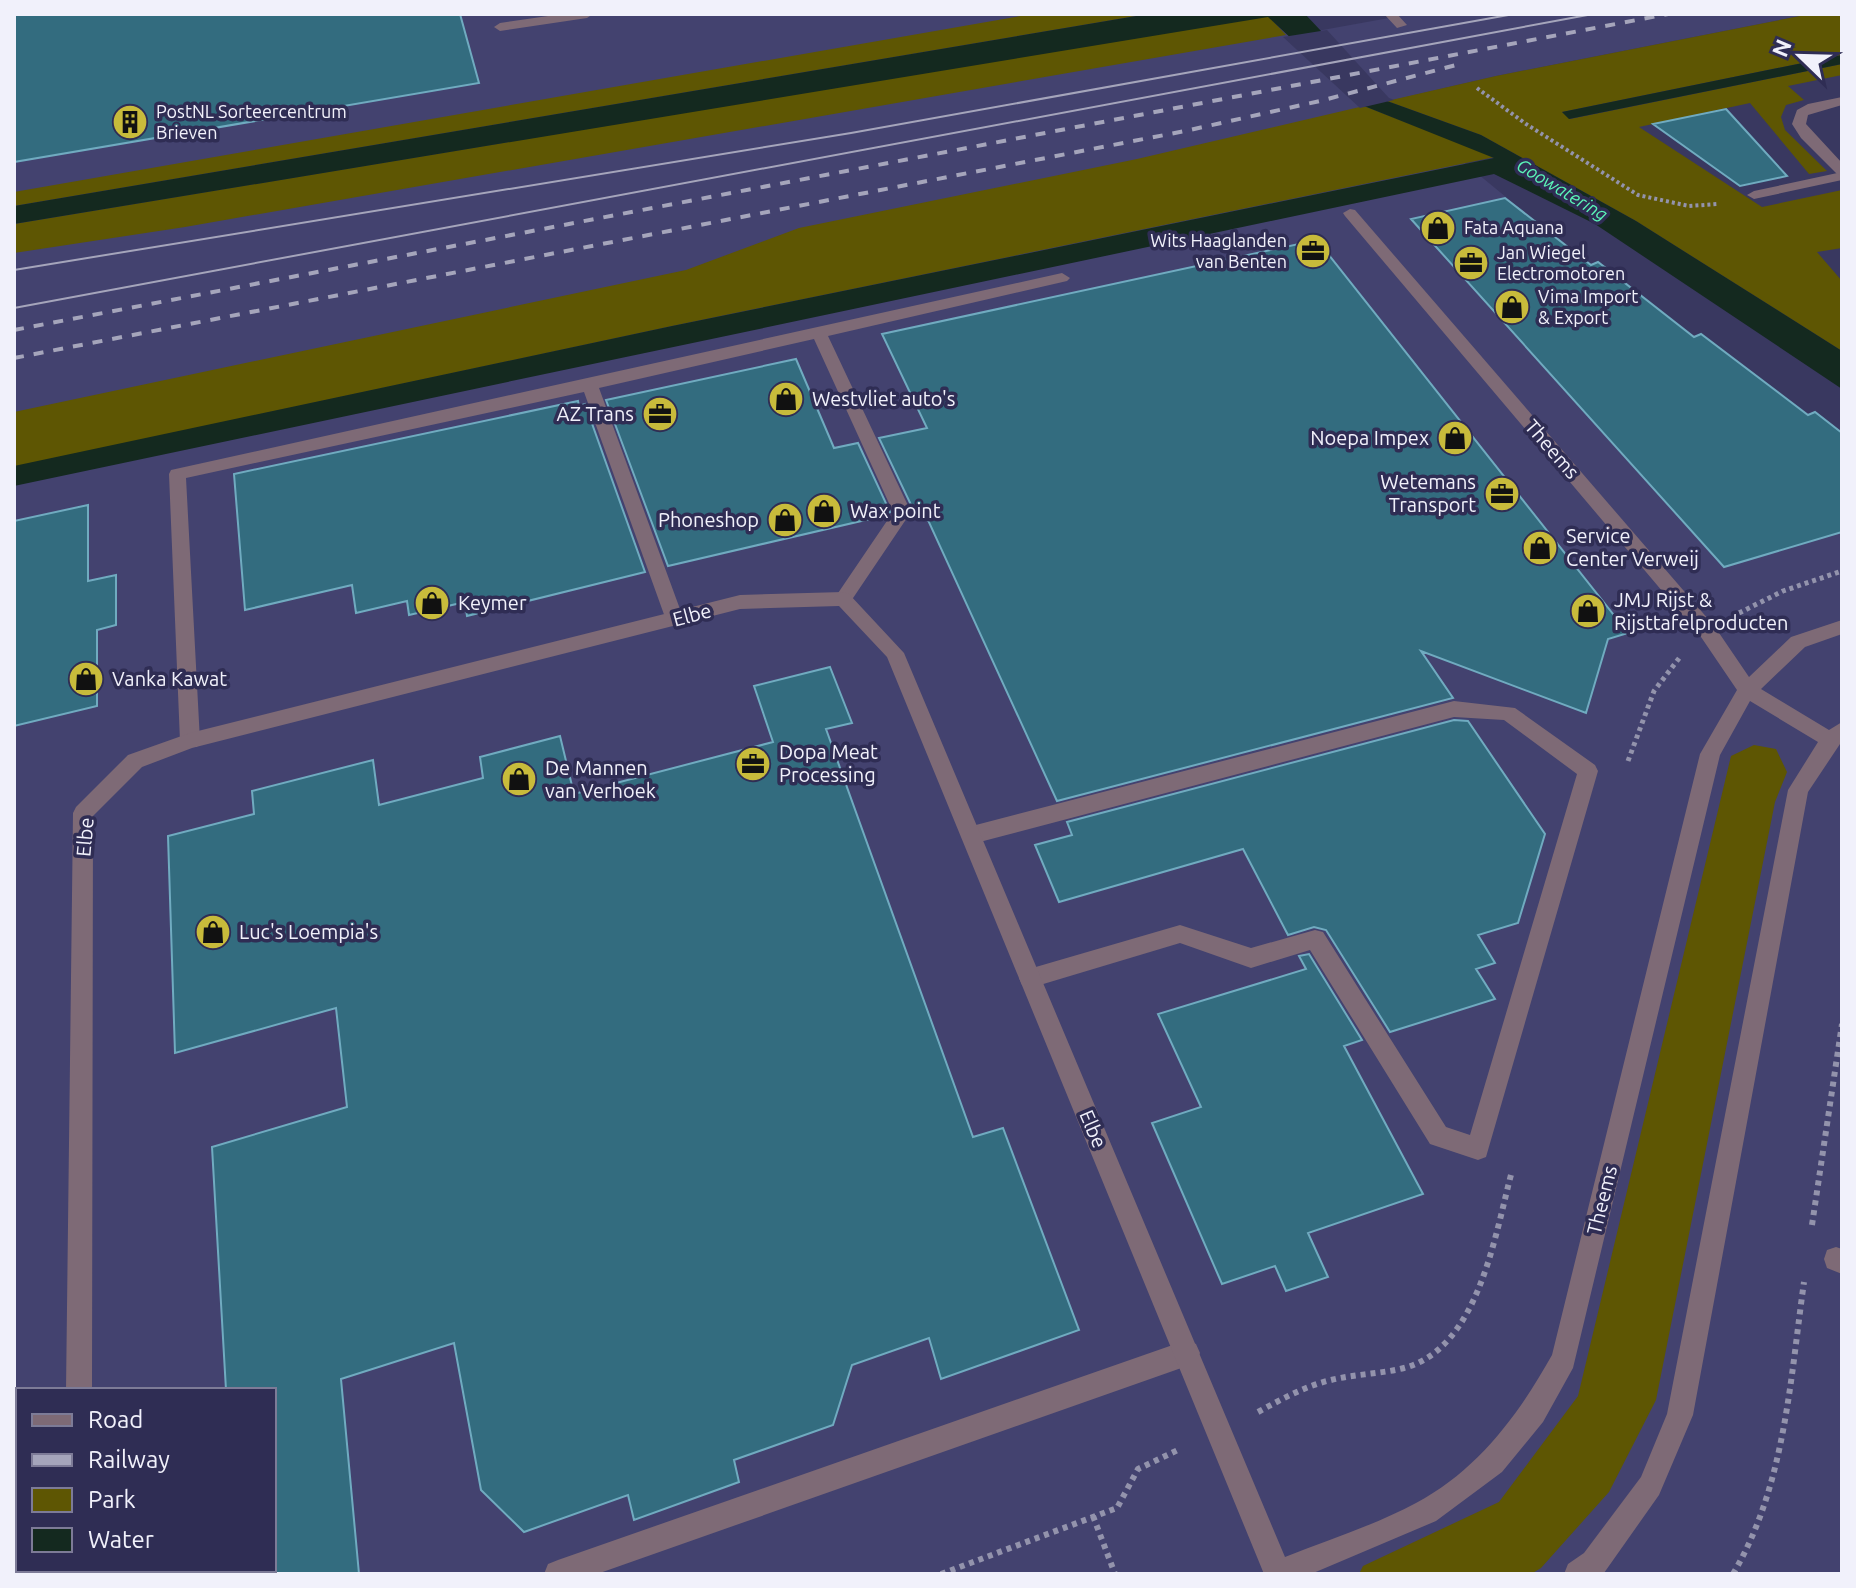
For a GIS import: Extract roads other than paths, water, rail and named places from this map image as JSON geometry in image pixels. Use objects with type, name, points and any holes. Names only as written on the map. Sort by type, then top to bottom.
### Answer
[{"type":"street","points":[[500,27],[587,14]]},
{"type":"street","points":[[1390,14],[1401,25]]},
{"type":"street","points":[[1754,195],[1842,173],[1799,124],[1802,113],[1813,107],[1842,101]]},
{"type":"street","name":"Theems","points":[[1350,213],[1708,632],[1747,690],[1836,735],[1798,790],[1680,1415],[1650,1486],[1594,1563],[1578,1574]]},
{"type":"street","points":[[190,741],[177,474],[590,385],[1062,278]]},
{"type":"street","points":[[819,333],[902,512],[843,599]]},
{"type":"street","points":[[590,385],[675,620]]},
{"type":"street","name":"Elbe","points":[[79,1388],[83,813],[135,761],[190,741],[740,602],[843,599],[895,653],[1278,1574]]},
{"type":"street","name":"Theems","points":[[1278,1574],[1427,1512],[1493,1463],[1534,1413],[1564,1359],[1710,754],[1747,690],[1798,642],[1842,627]]},
{"type":"street","points":[[972,835],[1454,709],[1508,713],[1588,771],[1478,1149],[1438,1136],[1315,939],[1251,958],[1180,934],[1030,978]]},
{"type":"street","points":[[558,1574],[1187,1353]]},
{"type":"water","name":"Goowatering","points":[[1148,14],[1305,14],[1387,101],[1481,135],[1636,221],[1842,351],[1842,389],[1595,224],[1494,174],[14,486],[14,466],[672,326],[1494,158],[1364,106],[1268,17],[14,224],[14,206]]},
{"type":"water","points":[[1842,55],[1842,64],[1569,119],[1562,112]]},
{"type":"tram line","points":[[14,270],[851,133],[1514,14]]},
{"type":"tram line","points":[[14,308],[1593,14]]},
{"type":"railway","points":[[14,330],[1668,14]]},
{"type":"railway","points":[[14,358],[1185,131],[1320,101],[1456,65]]},
{"type":"place","name":"PostNL Sorteercentrum Brieven","points":[[130,122]]},
{"type":"place","name":"Fata Aquana","points":[[1438,228]]},
{"type":"place","name":"Wits Haaglanden van Benten","points":[[1313,251]]},
{"type":"place","name":"Jan Wiegel Electromotoren","points":[[1471,263]]},
{"type":"place","name":"Vima Import & Export","points":[[1512,307]]},
{"type":"place","name":"Westvliet auto's","points":[[786,399]]},
{"type":"place","name":"AZ Trans","points":[[660,414]]},
{"type":"place","name":"Noepa Impex","points":[[1455,438]]},
{"type":"place","name":"Wetemans Transport","points":[[1502,494]]},
{"type":"place","name":"Wax point","points":[[824,511]]},
{"type":"place","name":"Phoneshop","points":[[785,520]]},
{"type":"place","name":"Service Center Verweij","points":[[1540,548]]},
{"type":"place","name":"Keymer","points":[[432,603]]},
{"type":"place","name":"JMJ Rijst & Rijsttafelproducten","points":[[1588,611]]},
{"type":"place","name":"Vanka Kawat","points":[[86,679]]},
{"type":"place","name":"Dopa Meat Processing","points":[[753,764]]},
{"type":"place","name":"De Mannen van Verhoek","points":[[519,779]]},
{"type":"place","name":"Luc's Loempia's","points":[[213,932]]}]
